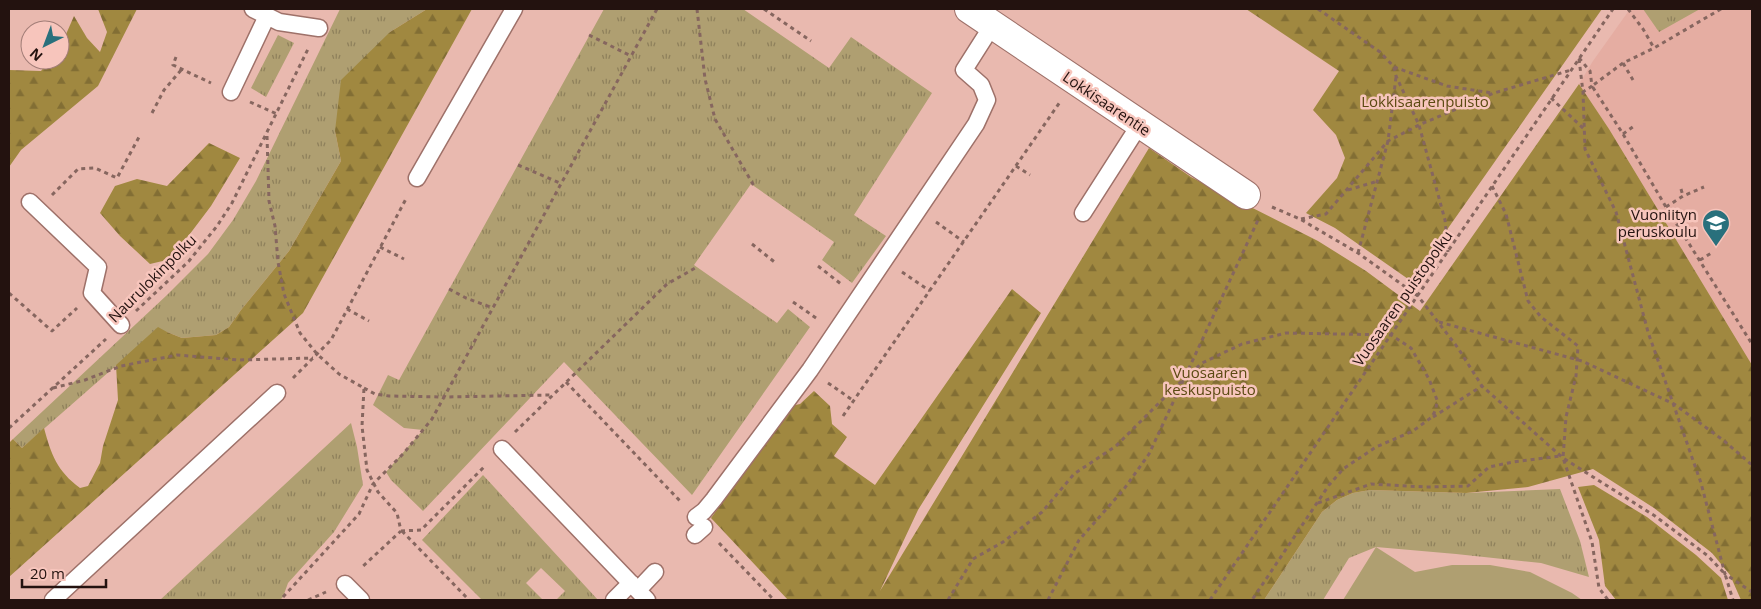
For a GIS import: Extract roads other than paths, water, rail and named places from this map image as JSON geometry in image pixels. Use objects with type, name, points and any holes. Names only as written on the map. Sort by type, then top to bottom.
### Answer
[{"type":"street","name":"Lokkisaarentie","points":[[969,9],[1074,81],[1256,199]]},
{"type":"lane","points":[[417,178],[514,9]]},
{"type":"lane","points":[[231,92],[260,12],[279,22],[319,28]]},
{"type":"lane","points":[[698,526],[704,511],[810,370],[976,124],[987,100],[981,86],[964,70],[992,26]]},
{"type":"lane","points":[[1083,212],[1140,124]]},
{"type":"lane","points":[[34,206],[98,267],[92,294],[121,325]]},
{"type":"lane","points":[[53,600],[277,392]]},
{"type":"lane","points":[[502,449],[638,591]]},
{"type":"lane","points":[[614,600],[638,591],[655,572]]},
{"type":"lane","points":[[345,584],[361,600]]},
{"type":"place","name":"Vuoniityn peruskoulu","points":[[1716,247]]},
{"type":"park label","name":"Lokkisaarenpuisto","points":[[1425,101]]},
{"type":"park label","name":"Vuosaaren keskuspuisto","points":[[1210,380]]}]
